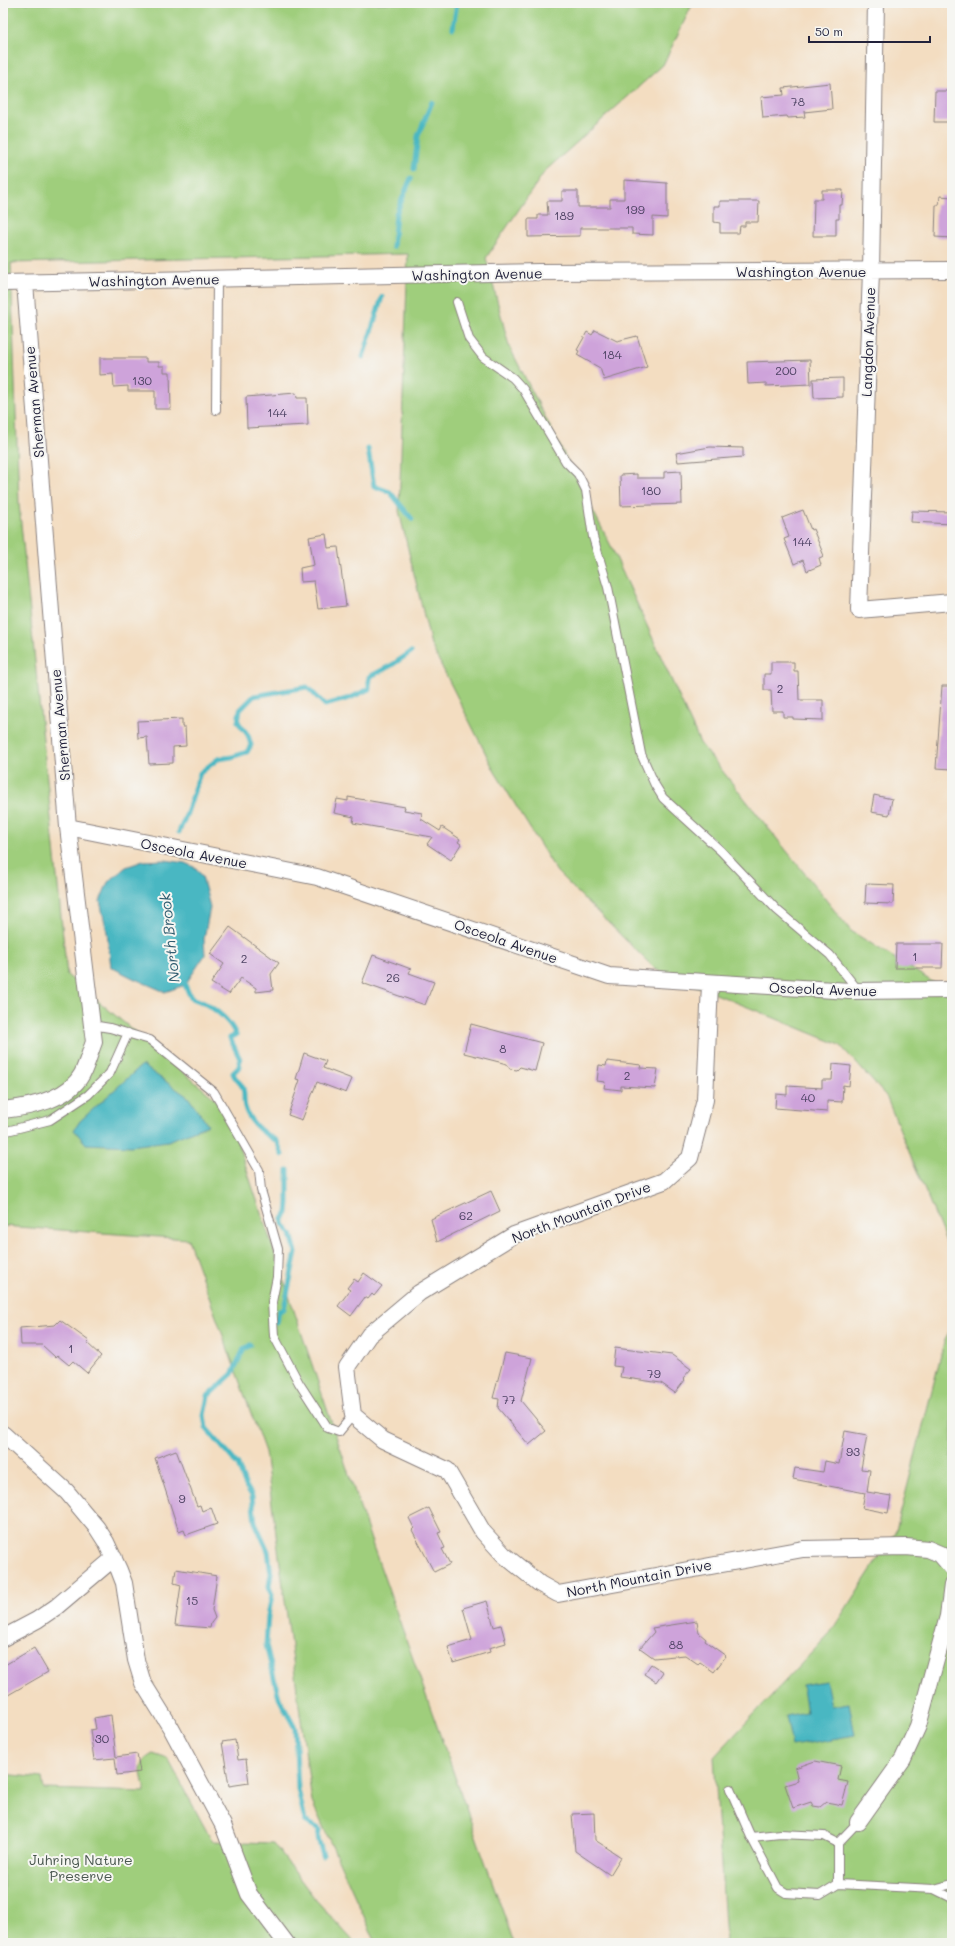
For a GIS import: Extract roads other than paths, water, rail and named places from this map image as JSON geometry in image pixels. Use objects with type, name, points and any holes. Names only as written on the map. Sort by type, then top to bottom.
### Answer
[{"type":"street","name":"Langdon Avenue","points":[[876,3],[871,271],[859,610],[952,602]]},
{"type":"street","name":"Washington Avenue","points":[[3,283],[539,272],[952,270]]},
{"type":"street","name":"Sherman Avenue","points":[[3,1110],[39,1103],[66,1092],[82,1075],[94,1042],[68,827],[25,283]]},
{"type":"street","name":"Osceola Avenue","points":[[68,827],[317,877],[609,976],[710,984],[858,991],[952,990]]},
{"type":"street","name":"North Mountain Drive","points":[[710,984],[704,1100],[690,1158],[664,1181],[514,1235],[419,1293],[368,1335],[347,1367],[353,1415],[383,1440],[447,1470],[483,1532],[504,1555],[540,1584],[558,1594],[803,1549],[906,1547],[928,1549],[940,1554],[952,1568]]},
{"type":"street","points":[[3,1434],[67,1492],[97,1528],[114,1558],[124,1583],[136,1660],[143,1682],[171,1728],[223,1825],[250,1894],[286,1943]]},
{"type":"street","points":[[3,1638],[37,1620],[56,1607],[114,1558]]},
{"type":"street","points":[[858,1822],[903,1759],[918,1726],[948,1616],[952,1585]]},
{"type":"lane","points":[[216,410],[217,279]]},
{"type":"lane","points":[[457,302],[469,339],[483,357],[513,378],[523,389],[566,462],[578,474],[586,490],[593,537],[608,587],[641,754],[662,798],[721,851],[777,910],[830,955],[858,991]]},
{"type":"lane","points":[[92,1025],[128,1033],[150,1040],[214,1092],[259,1170],[261,1190],[278,1249],[277,1276],[272,1302],[274,1336],[299,1383],[328,1428],[339,1432],[353,1415]]},
{"type":"lane","points":[[3,1132],[50,1120],[88,1095],[110,1073],[128,1033]]},
{"type":"lane","points":[[730,1789],[751,1837],[778,1888],[786,1893],[820,1895],[838,1884],[934,1889],[952,1884]]},
{"type":"lane","points":[[838,1884],[838,1843],[858,1822]]},
{"type":"lane","points":[[751,1837],[780,1834],[824,1836],[838,1843]]},
{"type":"lane","points":[[934,1889],[952,1898]]},
{"type":"water","points":[[165,860],[185,863],[196,868],[202,876],[210,907],[204,939],[205,955],[185,985],[165,992],[111,967],[107,932],[100,901],[108,882],[126,867],[143,861]]},
{"type":"water","points":[[142,1065],[188,1097],[208,1125],[168,1141],[131,1146],[86,1144],[74,1130],[80,1121]]},
{"type":"water","points":[[826,1681],[831,1706],[849,1703],[855,1735],[792,1746],[786,1716],[807,1712],[802,1685]]},
{"type":"waterway","name":"North Brook","points":[[453,28],[457,3]]},
{"type":"waterway","name":"North Brook","points":[[414,169],[418,136],[432,102]]},
{"type":"waterway","name":"North Brook","points":[[393,247],[396,214],[411,178]]},
{"type":"waterway","name":"North Brook","points":[[363,357],[382,297]]},
{"type":"waterway","name":"North Brook","points":[[368,449],[374,486],[390,492],[412,519]]},
{"type":"waterway","name":"North Brook","points":[[179,832],[200,773],[218,759],[232,757],[247,752],[251,745],[248,735],[238,722],[240,710],[254,696],[307,687],[325,705],[350,698],[369,689],[369,677],[392,665],[411,652]]},
{"type":"waterway","name":"North Brook","points":[[184,980],[191,998],[198,1000],[218,1012],[233,1029],[236,1035],[230,1038],[240,1059],[239,1067],[233,1073],[243,1088],[244,1105],[247,1113],[253,1123],[277,1141],[282,1155]]},
{"type":"waterway","name":"North Brook","points":[[276,1322],[279,1311],[284,1309],[296,1252],[291,1234],[283,1224],[283,1219],[287,1213],[288,1203],[288,1170]]},
{"type":"waterway","name":"North Brook","points":[[250,1345],[244,1349],[232,1374],[208,1396],[204,1415],[206,1428],[238,1465],[245,1484],[252,1496],[255,1522],[268,1551],[271,1574],[269,1586],[272,1595],[268,1616],[266,1645],[279,1698],[295,1728],[298,1789],[305,1821],[319,1829],[318,1838],[323,1856]]},
{"type":"park label","name":"Juhring Nature Preserve","points":[[81,1868]]}]
